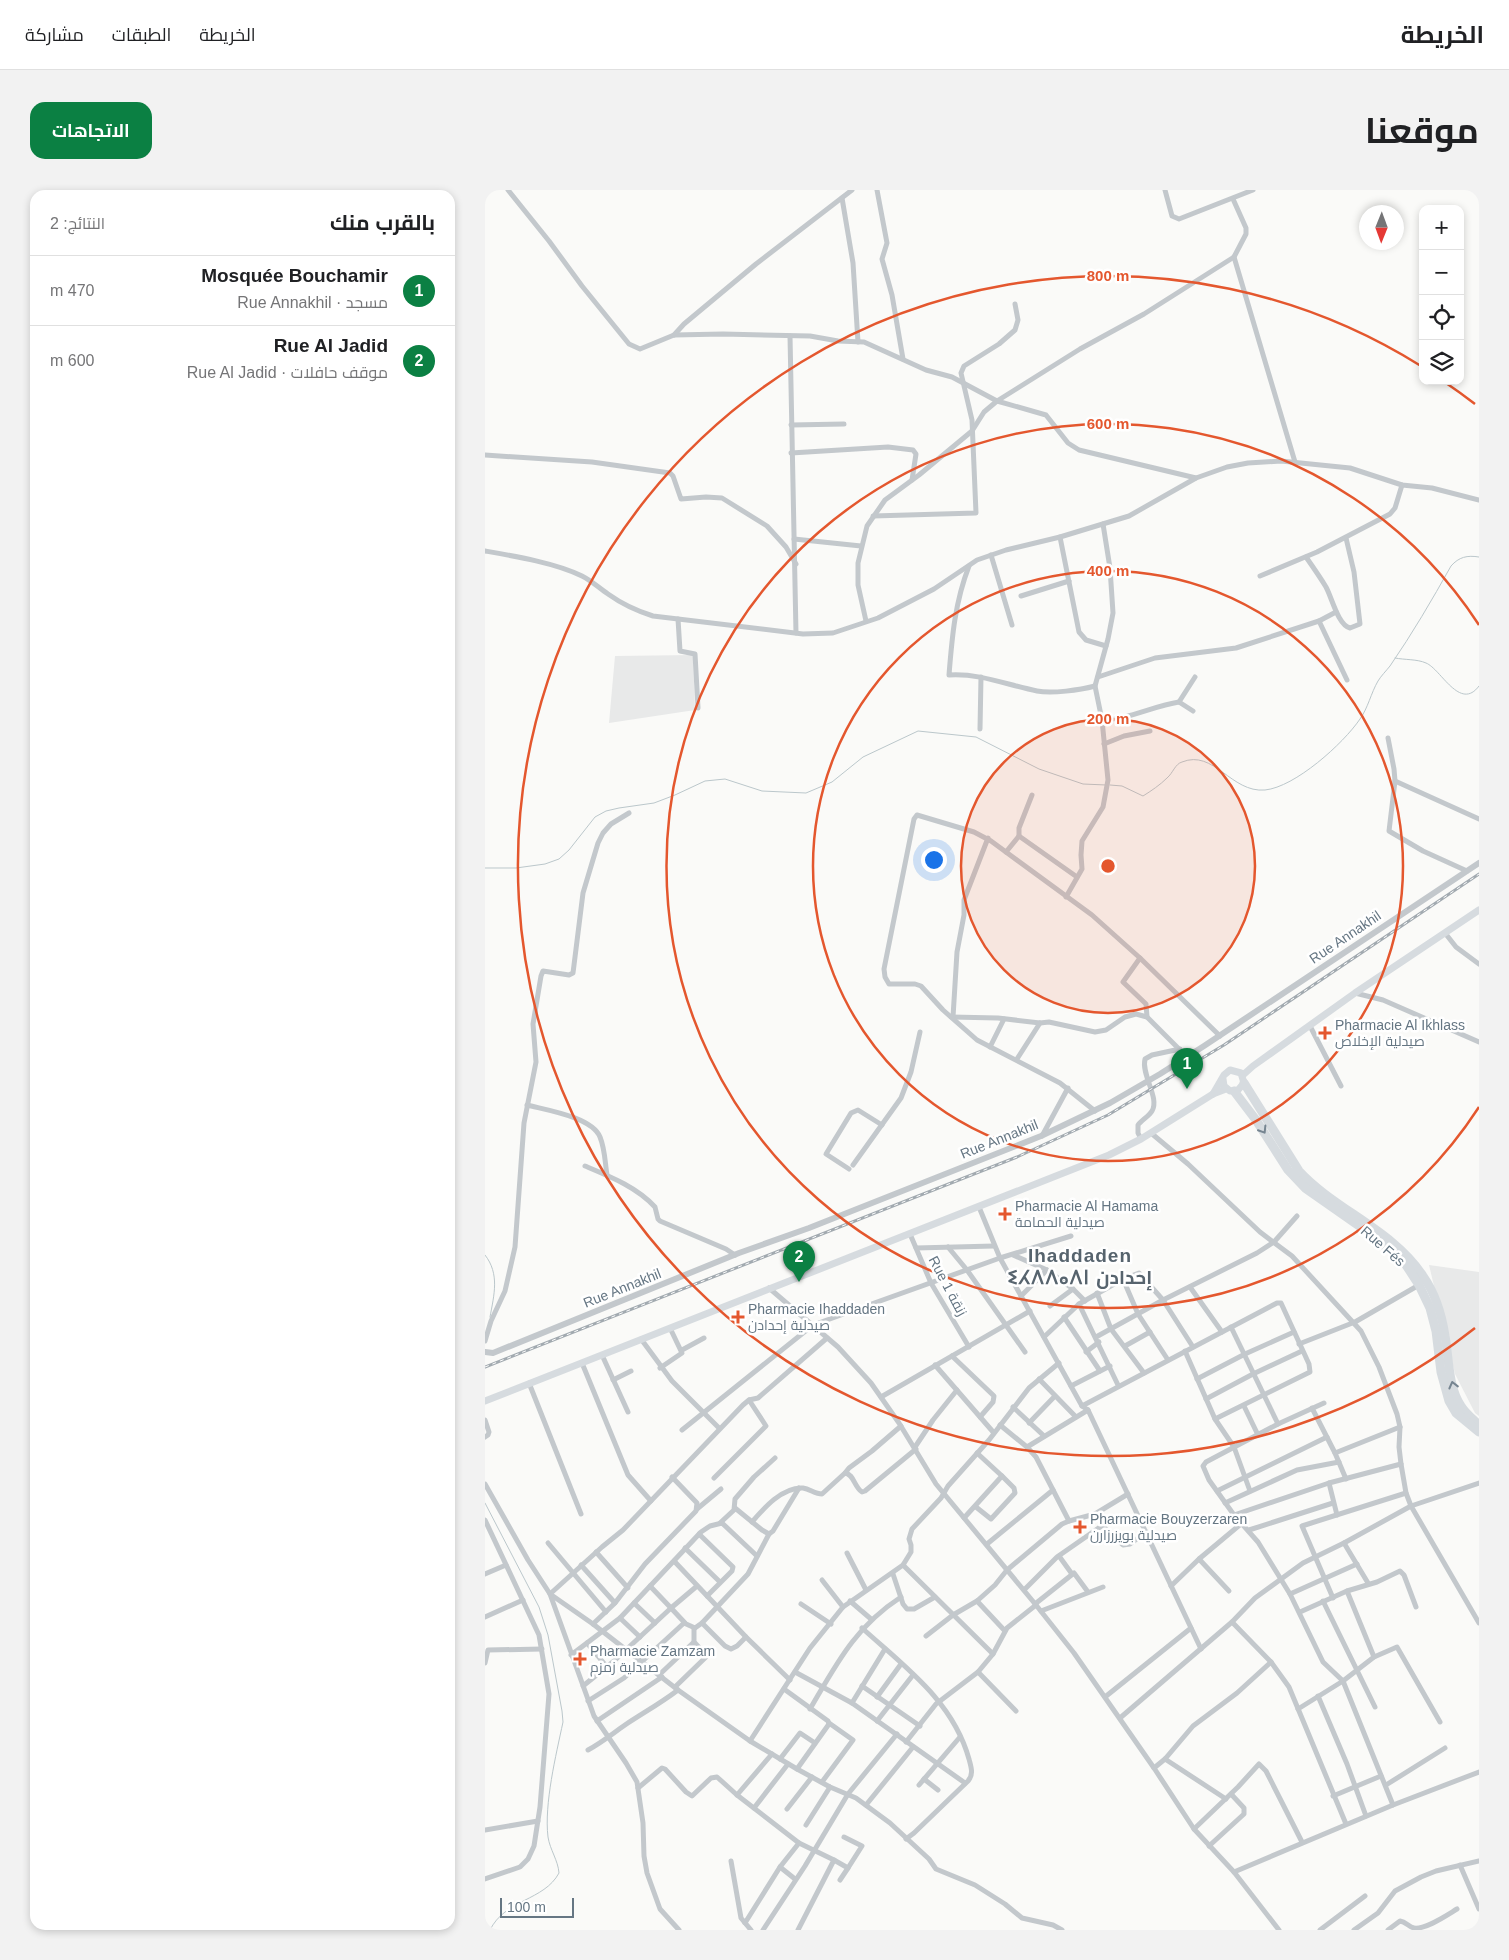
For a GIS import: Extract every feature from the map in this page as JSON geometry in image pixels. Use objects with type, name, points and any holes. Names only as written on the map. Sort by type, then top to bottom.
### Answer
[{"type":"highway","name":"Rue Fés","points":[[1242,1077],[1299,1171],[1310,1183],[1403,1252],[1423,1275],[1435,1298],[1445,1334],[1453,1387],[1460,1406],[1479,1425]]},
{"type":"highway","name":"Rue Fés","points":[[1230,1090],[1256,1120],[1288,1170],[1305,1188],[1385,1245],[1404,1262],[1419,1285],[1430,1308],[1436,1331],[1441,1372],[1449,1401],[1456,1413],[1479,1432]]},
{"type":"main road","points":[[485,1401],[1109,1156],[1141,1139],[1213,1094],[1238,1090],[1242,1077],[1253,1066],[1355,993],[1479,910]]},
{"type":"main road","points":[[1213,1094],[1230,1070],[1242,1077]]},
{"type":"main road","name":"Rue Fés","points":[[1223,1079],[1230,1090]]},
{"type":"street","points":[[508,190],[582,286],[632,346],[642,348],[674,335],[790,336],[857,342],[873,346],[926,370],[952,377],[997,401],[1046,415],[1068,443],[1079,450],[1196,478]]},
{"type":"street","points":[[674,335],[684,324],[756,264],[852,190]]},
{"type":"street","points":[[877,190],[887,243],[882,260],[892,295],[903,359]]},
{"type":"street","points":[[1165,190],[1172,216],[1177,219],[1233,199],[1239,192],[1253,190]]},
{"type":"street","points":[[842,198],[853,263],[857,342]]},
{"type":"street","points":[[866,622],[861,604],[857,574],[861,546],[867,526],[888,497],[913,480],[972,431],[985,412],[997,401],[1080,348],[1144,314],[1234,256],[1246,234],[1233,199]]},
{"type":"street","points":[[1234,256],[1295,462]]},
{"type":"street","points":[[873,516],[976,513],[971,412],[961,373],[964,366],[999,344],[1015,330],[1018,320],[1015,304]]},
{"type":"street","points":[[790,336],[796,633]]},
{"type":"street","points":[[791,425],[844,424]]},
{"type":"street","points":[[791,453],[888,446],[908,448],[916,454],[913,480]]},
{"type":"street","points":[[485,455],[607,464],[670,473],[673,476],[681,499],[706,496],[722,498],[767,526],[786,547],[796,564]]},
{"type":"street","points":[[485,551],[510,555],[575,572],[631,608],[653,616],[796,633],[833,633],[896,609],[934,589],[969,565],[991,555],[1060,537],[1137,512],[1196,478],[1227,467],[1248,463],[1295,462],[1307,465],[1350,468],[1402,485],[1432,488],[1479,500]]},
{"type":"street","points":[[1260,576],[1346,538],[1392,513],[1402,485]]},
{"type":"street","points":[[1066,897],[1082,868],[1082,841],[1103,807],[1107,792],[1108,780],[1102,720],[1095,686],[1113,613],[1110,568],[1103,524]]},
{"type":"street","points":[[1060,537],[1081,635],[1087,640],[1106,646]]},
{"type":"street","points":[[1306,557],[1326,588],[1336,612],[1349,628],[1361,622],[1354,572],[1346,538]]},
{"type":"street","points":[[795,539],[861,546]]},
{"type":"street","points":[[991,555],[1011,625]]},
{"type":"street","points":[[969,565],[959,594],[954,618],[949,676],[981,677],[1038,691],[1079,689],[1095,686]]},
{"type":"street","points":[[1021,596],[1069,581]]},
{"type":"street","points":[[1098,677],[1155,658],[1236,648],[1319,621],[1336,612]]},
{"type":"street","points":[[678,619],[680,651],[695,654],[698,708]]},
{"type":"street","points":[[1319,621],[1347,680]]},
{"type":"street","points":[[980,730],[981,677]]},
{"type":"street","points":[[1179,702],[1195,677]]},
{"type":"street","points":[[1102,720],[1119,719],[1149,708],[1179,702],[1193,711]]},
{"type":"street","points":[[1104,744],[1124,736],[1150,732]]},
{"type":"street","points":[[1388,738],[1395,781],[1389,831],[1423,851],[1467,870]]},
{"type":"street","points":[[1395,781],[1479,819]]},
{"type":"street","points":[[1006,852],[1019,836],[1019,828],[1032,795]]},
{"type":"street","points":[[485,1341],[494,1314],[505,1291],[515,1247],[523,1130],[536,1062],[533,1024],[541,976],[543,971],[567,975],[573,974],[583,893],[598,843],[603,833],[611,824],[629,812]]},
{"type":"street","points":[[1095,1111],[1068,1088],[1017,1059],[977,1040],[921,986],[915,984],[889,984],[883,973],[914,819],[917,815],[974,832],[987,838],[1092,915],[1140,958],[1220,1036]]},
{"type":"street","points":[[1019,836],[1077,878]]},
{"type":"street","points":[[952,1017],[957,952],[965,915],[964,900],[987,838]]},
{"type":"street","name":"Rue Annakhil","points":[[486,1354],[735,1255],[836,1218],[1041,1136],[1095,1111],[1160,1074],[1220,1036],[1479,862]]},
{"type":"street","points":[[1445,933],[1456,947],[1479,964]]},
{"type":"street","points":[[1140,958],[1123,982],[1146,1004],[1147,1017]]},
{"type":"street","points":[[1355,993],[1383,1000],[1479,1042]]},
{"type":"street","points":[[952,1017],[1004,1019],[1040,1024],[1049,1022],[1095,1032],[1106,1030],[1133,1014],[1147,1017],[1187,1056]]},
{"type":"street","points":[[990,1047],[1004,1019]]},
{"type":"street","points":[[1017,1059],[1040,1024]]},
{"type":"street","points":[[1310,1026],[1341,1086]]},
{"type":"street","points":[[882,1125],[858,1110],[851,1113],[826,1154],[851,1167],[882,1125],[901,1098],[911,1072],[920,1032]]},
{"type":"street","points":[[1141,1139],[1138,1133],[1138,1125],[1153,1110],[1154,1101],[1144,1066],[1147,1057],[1180,1049]]},
{"type":"street","points":[[1041,1136],[1068,1088]]},
{"type":"street","points":[[527,1105],[564,1115],[591,1126],[600,1136],[607,1175]]},
{"type":"street","points":[[1151,1133],[1188,1164],[1260,1232],[1292,1256],[1355,1322],[1367,1340],[1397,1414],[1400,1427],[1399,1447],[1401,1464],[1406,1493],[1411,1506],[1479,1623]]},
{"type":"street","points":[[585,1166],[627,1186],[651,1203],[657,1210],[660,1221],[719,1246],[735,1255]]},
{"type":"street","points":[[979,1207],[1000,1258],[1082,1406],[1088,1410],[1201,1649]]},
{"type":"street","points":[[1086,1352],[1111,1329],[1163,1300],[1242,1261],[1274,1242],[1297,1216]]},
{"type":"street","name":"Rue 1 زنقة","points":[[910,1234],[931,1283],[969,1347]]},
{"type":"street","points":[[682,1430],[813,1325],[1000,1258],[1071,1236]]},
{"type":"street","points":[[916,1248],[994,1246]]},
{"type":"street","points":[[948,1247],[967,1270],[1025,1352]]},
{"type":"street","points":[[1013,1254],[1047,1270],[1073,1289],[1085,1301]]},
{"type":"street","points":[[1021,1296],[1047,1270]]},
{"type":"street","points":[[1044,1337],[1079,1304],[1123,1279],[1139,1273],[1163,1300],[1193,1347]]},
{"type":"street","points":[[1123,1279],[1138,1314],[1168,1360]]},
{"type":"street","points":[[1299,1344],[1355,1322],[1419,1285]]},
{"type":"street","points":[[1190,1287],[1222,1332]]},
{"type":"street","points":[[769,1288],[855,1364],[901,1426],[932,1478],[1041,1610],[1105,1697],[1155,1768],[1194,1829],[1234,1872],[1279,1930]]},
{"type":"street","points":[[1049,1306],[1073,1289]]},
{"type":"street","points":[[1097,1293],[1111,1329],[1144,1372]]},
{"type":"street","points":[[1082,1406],[1279,1303],[1282,1305],[1310,1368],[1309,1373],[1215,1419]]},
{"type":"street","points":[[1079,1304],[1118,1386]]},
{"type":"street","points":[[881,1397],[1030,1311]]},
{"type":"street","points":[[1064,1317],[1100,1371]]},
{"type":"street","points":[[1231,1327],[1278,1424]]},
{"type":"street","points":[[670,1328],[682,1350]]},
{"type":"street","points":[[1125,1346],[1150,1332]]},
{"type":"street","points":[[1197,1379],[1245,1354],[1294,1332]]},
{"type":"street","points":[[660,1368],[681,1354],[682,1350],[704,1338]]},
{"type":"street","points":[[549,1594],[623,1530],[719,1428],[749,1400],[758,1398],[827,1338]]},
{"type":"street","points":[[641,1339],[660,1368],[719,1428]]},
{"type":"street","points":[[1185,1351],[1215,1419],[1234,1447],[1250,1491]]},
{"type":"street","points":[[1207,1400],[1253,1374],[1302,1351]]},
{"type":"street","points":[[602,1355],[628,1412]]},
{"type":"street","points":[[952,1356],[994,1396],[994,1400],[980,1417]]},
{"type":"street","points":[[582,1363],[628,1475],[651,1501]]},
{"type":"street","points":[[750,1741],[810,1648],[843,1607],[866,1590],[893,1574],[903,1565],[911,1552],[910,1532],[941,1498],[1029,1388],[1059,1363]]},
{"type":"street","points":[[935,1365],[994,1433]]},
{"type":"street","points":[[1071,1386],[1110,1366]]},
{"type":"street","points":[[613,1380],[631,1371]]},
{"type":"street","points":[[1039,1379],[1076,1417]]},
{"type":"street","points":[[529,1383],[581,1514]]},
{"type":"street","points":[[845,1473],[851,1476],[858,1489],[864,1492],[915,1448],[933,1420],[957,1390]]},
{"type":"street","points":[[1029,1423],[1055,1396]]},
{"type":"street","points":[[714,1478],[766,1426],[749,1400]]},
{"type":"street","points":[[1324,1402],[1278,1424],[1204,1464],[1209,1480],[1234,1515],[1258,1542],[1290,1594],[1323,1662],[1343,1681],[1393,1804]]},
{"type":"street","points":[[1244,1406],[1258,1435]]},
{"type":"street","points":[[1013,1407],[1043,1436]]},
{"type":"street","points":[[1312,1408],[1346,1478]]},
{"type":"street","points":[[1027,1447],[1088,1410]]},
{"type":"street","points":[[485,1420],[489,1432],[485,1437]]},
{"type":"street","points":[[1000,1425],[1036,1457],[1069,1521]]},
{"type":"street","points":[[752,1522],[774,1499],[799,1488],[806,1488],[817,1494],[822,1494],[849,1468],[901,1426]]},
{"type":"street","points":[[1335,1453],[1400,1427]]},
{"type":"street","points":[[1217,1491],[1327,1437]]},
{"type":"street","points":[[976,1507],[991,1519],[1015,1492],[1014,1488],[1003,1476],[977,1453]]},
{"type":"street","points":[[769,1534],[735,1508],[733,1502],[754,1477],[775,1458]]},
{"type":"street","points":[[1225,1503],[1297,1470],[1339,1462]]},
{"type":"street","points":[[1234,1515],[1329,1483],[1401,1464]]},
{"type":"street","points":[[965,1518],[1003,1476]]},
{"type":"street","points":[[673,1477],[697,1503],[697,1509]]},
{"type":"street","points":[[1329,1483],[1337,1516]]},
{"type":"street","points":[[485,1484],[549,1594],[597,1721],[634,1776],[638,1788],[647,1873],[660,1909],[679,1930]]},
{"type":"street","points":[[1120,1718],[1232,1622],[1249,1603],[1314,1556],[1344,1543],[1411,1506],[1479,1484]]},
{"type":"street","points":[[694,1628],[748,1574],[769,1534],[773,1531],[799,1488]]},
{"type":"street","points":[[593,1624],[615,1603],[645,1564],[697,1509],[721,1489]]},
{"type":"street","points":[[987,1544],[1053,1490]]},
{"type":"street","points":[[1302,1526],[1406,1493]]},
{"type":"street","points":[[926,1636],[953,1615],[977,1601],[995,1585],[1007,1570],[1069,1521],[1095,1514],[1127,1494]]},
{"type":"street","points":[[1249,1530],[1333,1503]]},
{"type":"street","points":[[571,1655],[620,1618],[699,1534],[709,1526],[720,1523],[735,1508]]},
{"type":"street","points":[[1095,1514],[1118,1542],[1125,1546],[1146,1532]]},
{"type":"street","points":[[1298,1514],[1333,1598]]},
{"type":"street","points":[[485,1520],[539,1635],[549,1694],[539,1821],[534,1846],[524,1864],[513,1870],[485,1879]]},
{"type":"street","points":[[720,1523],[734,1533],[757,1556]]},
{"type":"street","points":[[1171,1586],[1199,1559],[1242,1523]]},
{"type":"street","points":[[1024,1590],[1059,1556],[1103,1525]]},
{"type":"street","points":[[699,1534],[733,1567],[707,1596]]},
{"type":"street","points":[[548,1543],[606,1612]]},
{"type":"street","points":[[1344,1543],[1368,1584]]},
{"type":"street","points":[[685,1548],[720,1582]]},
{"type":"street","points":[[596,1552],[627,1588]]},
{"type":"street","points":[[847,1553],[866,1590]]},
{"type":"street","points":[[1059,1556],[1072,1574],[1075,1573],[1089,1592]]},
{"type":"street","points":[[1199,1559],[1229,1591]]},
{"type":"street","points":[[674,1561],[790,1680]]},
{"type":"street","points":[[1290,1594],[1357,1564]]},
{"type":"street","points":[[903,1565],[993,1654]]},
{"type":"street","points":[[485,1574],[506,1566]]},
{"type":"street","points":[[581,1566],[615,1603]]},
{"type":"street","points":[[1300,1612],[1347,1591],[1377,1582],[1401,1571],[1416,1607]]},
{"type":"street","points":[[893,1574],[905,1608],[911,1610],[935,1596]]},
{"type":"street","points":[[906,1742],[940,1701],[978,1672],[993,1654],[1005,1631],[1072,1574]]},
{"type":"street","points":[[822,1580],[843,1607]]},
{"type":"street","points":[[649,1586],[685,1623],[694,1628]]},
{"type":"street","points":[[583,1686],[627,1650],[655,1622],[697,1586]]},
{"type":"street","points":[[1041,1610],[1103,1588]]},
{"type":"street","points":[[1347,1591],[1374,1657]]},
{"type":"street","points":[[549,1594],[593,1624],[750,1741],[797,1769],[866,1805],[890,1823],[929,1859],[936,1869],[975,1885],[1005,1904],[1022,1918],[1062,1930]]},
{"type":"street","points":[[810,1709],[844,1652],[862,1628],[901,1597]]},
{"type":"street","points":[[485,1617],[523,1600]]},
{"type":"street","points":[[850,1601],[871,1619]]},
{"type":"street","points":[[977,1601],[1005,1631]]},
{"type":"street","points":[[1323,1601],[1355,1670],[1375,1707]]},
{"type":"street","points":[[634,1603],[655,1622]]},
{"type":"street","points":[[801,1604],[831,1624]]},
{"type":"street","points":[[620,1618],[640,1637]]},
{"type":"street","points":[[1232,1622],[1271,1662],[1289,1687],[1346,1824]]},
{"type":"street","points":[[588,1701],[624,1678],[685,1623]]},
{"type":"street","points":[[701,1623],[725,1646],[731,1649],[746,1637]]},
{"type":"street","points":[[588,1750],[609,1739],[626,1724],[658,1706],[707,1656],[694,1642],[694,1628]]},
{"type":"street","points":[[862,1628],[940,1701],[965,1744],[972,1772],[971,1778],[906,1839]]},
{"type":"street","points":[[1105,1697],[1191,1628]]},
{"type":"street","points":[[597,1721],[661,1676],[694,1642]]},
{"type":"street","points":[[587,1643],[607,1667]]},
{"type":"street","points":[[1298,1709],[1343,1681],[1374,1657],[1393,1647],[1399,1648],[1440,1722]]},
{"type":"street","points":[[485,1663],[489,1650],[542,1649]]},
{"type":"street","points":[[852,1703],[885,1649]]},
{"type":"street","points":[[1155,1768],[1193,1726],[1237,1693],[1271,1662]]},
{"type":"street","points":[[877,1697],[901,1664]]},
{"type":"street","points":[[795,1672],[852,1703],[965,1784]]},
{"type":"street","points":[[978,1672],[1016,1711]]},
{"type":"street","points":[[877,1721],[913,1675]]},
{"type":"street","points":[[862,1686],[920,1726]]},
{"type":"street","points":[[784,1689],[853,1740],[822,1782]]},
{"type":"street","points":[[1318,1696],[1347,1764],[1366,1816]]},
{"type":"street","points":[[797,1769],[829,1723]]},
{"type":"street","points":[[779,1759],[801,1733],[815,1744]]},
{"type":"street","points":[[763,1930],[815,1850],[848,1794],[897,1734]]},
{"type":"street","points":[[919,1785],[960,1737]]},
{"type":"street","points":[[866,1805],[913,1748]]},
{"type":"street","points":[[1386,1785],[1445,1748]]},
{"type":"street","points":[[737,1795],[772,1754]]},
{"type":"street","points":[[1165,1759],[1228,1796],[1244,1808],[1244,1814],[1209,1846]]},
{"type":"street","points":[[755,1808],[789,1764]]},
{"type":"street","points":[[1194,1829],[1257,1764],[1261,1764],[1303,1842]]},
{"type":"street","points":[[638,1788],[659,1769],[663,1768],[690,1796],[715,1776],[718,1777],[737,1795],[799,1843],[848,1868]]},
{"type":"street","points":[[1234,1872],[1393,1804],[1479,1772]]},
{"type":"street","points":[[1333,1796],[1381,1776]]},
{"type":"street","points":[[787,1809],[812,1777]]},
{"type":"street","points":[[924,1779],[938,1790]]},
{"type":"street","points":[[806,1825],[830,1787]]},
{"type":"street","points":[[485,1830],[539,1821]]},
{"type":"street","points":[[840,1880],[862,1846],[844,1837]]},
{"type":"street","points":[[731,1861],[741,1918],[747,1927],[780,1867],[799,1843]]},
{"type":"street","points":[[798,1930],[834,1860]]},
{"type":"street","points":[[1354,1930],[1378,1913],[1395,1892],[1436,1871],[1479,1861]]},
{"type":"street","points":[[1460,1865],[1479,1909]]},
{"type":"street","points":[[780,1867],[795,1879]]},
{"type":"street","points":[[1321,1930],[1365,1896]]},
{"type":"street","points":[[1388,1930],[1401,1921],[1411,1927],[1422,1928],[1457,1909]]},
{"type":"shaded area","points":[[693,655],[695,710],[609,723],[615,656]]},
{"type":"shaded area","points":[[1429,1265],[1479,1272],[1479,1416],[1475,1413],[1455,1374]]},
{"type":"waterway","points":[[1110,785],[1122,786],[1143,796],[1164,781],[1180,763],[1193,760],[1204,761],[1242,785],[1253,789],[1265,790],[1277,787],[1304,773],[1330,752],[1360,719],[1378,681],[1406,642],[1451,566],[1464,557],[1479,557]]},
{"type":"waterway","points":[[1395,658],[1426,663],[1458,692],[1472,693],[1479,686]]},
{"type":"waterway","points":[[485,868],[516,868],[545,864],[559,859],[569,850],[595,817],[606,811],[654,803],[705,781],[725,779],[762,791],[806,793],[832,782],[863,757],[918,731],[976,737],[1039,769],[1083,784],[1106,785]]},
{"type":"waterway","points":[[485,1255],[493,1270],[495,1285],[490,1317]]},
{"type":"waterway","points":[[485,1503],[539,1607],[548,1635],[563,1722],[551,1780],[547,1824],[549,1842],[559,1873],[544,1889],[505,1912],[490,1930]]},
{"type":"railway","points":[[485,1367],[1017,1157],[1108,1115],[1224,1045],[1479,874]]},
{"type":"place","name":"Pharmacie Al Ikhlass صيدلية الإخلاص","points":[[1325,1033]]},
{"type":"place","name":"Mosquée Bouchamir","points":[[1187,1089]]},
{"type":"place","name":"Pharmacie Al Hamama صيدلية الحمامة","points":[[1005,1214]]},
{"type":"place","name":"Rue Al Jadid","points":[[799,1282]]},
{"type":"place","name":"Pharmacie Ihaddaden صيدلية إحدادن","points":[[738,1317]]},
{"type":"place","name":"Pharmacie Bouyzerzaren صيدلية بويزرزارن","points":[[1080,1527]]},
{"type":"place","name":"Pharmacie Zamzam صيدلية زمزم","points":[[580,1659]]},
{"type":"district","name":"Ihaddaden ⵉⵃⴷⴷⴰⴷⵏ إحدادن","points":[[1080,1266]]}]
